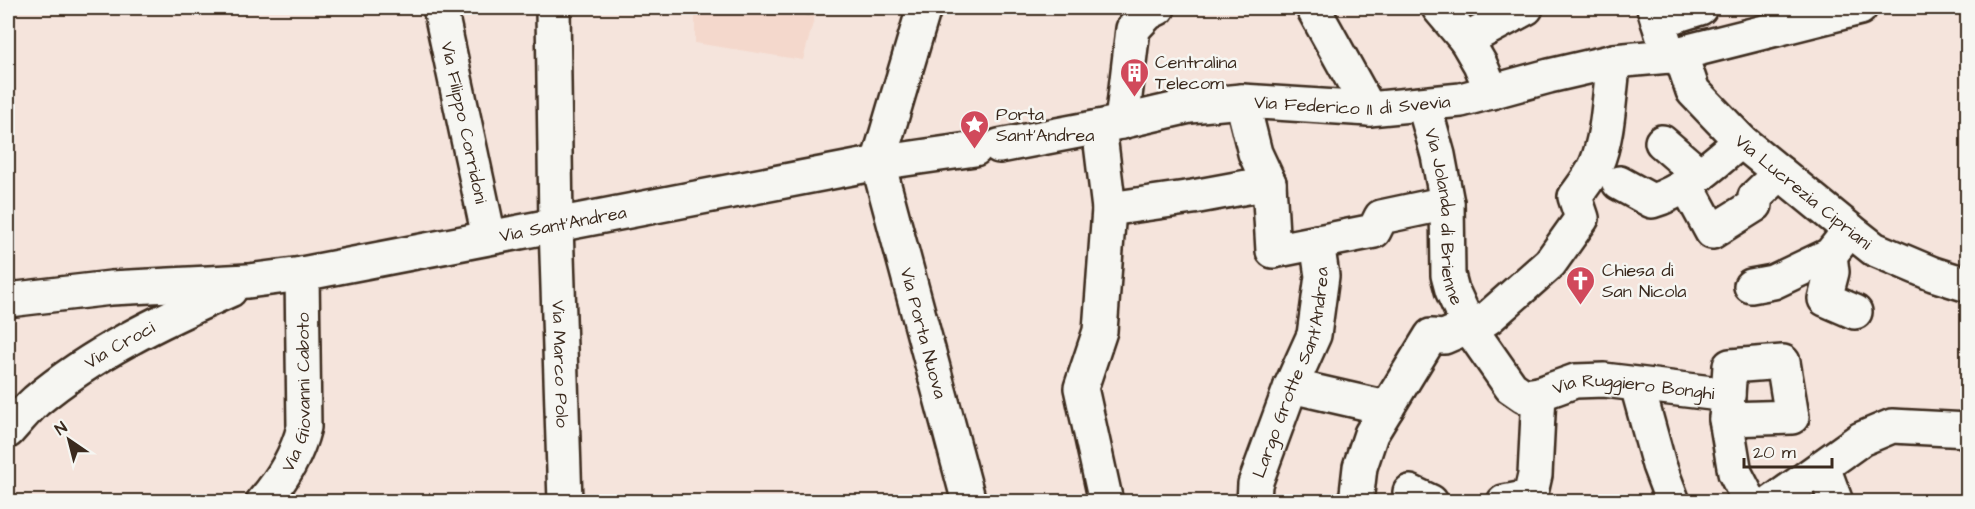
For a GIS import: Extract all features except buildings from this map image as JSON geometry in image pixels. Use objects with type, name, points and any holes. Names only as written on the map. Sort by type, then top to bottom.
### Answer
[{"type":"street","name":"Via Filippo Corridoni","points":[[440,8],[489,237]]},
{"type":"street","name":"Via Marco Polo","points":[[553,8],[556,225],[565,501]]},
{"type":"street","points":[[878,163],[924,8]]},
{"type":"street","points":[[1106,501],[1081,388],[1100,331],[1109,209],[1111,124],[1133,29],[1148,13],[1158,8]]},
{"type":"street","points":[[1313,8],[1369,109]]},
{"type":"street","points":[[1439,8],[1466,40],[1492,92]]},
{"type":"street","points":[[1466,40],[1526,8]]},
{"type":"street","points":[[1656,14],[1700,8]]},
{"type":"street","name":"Via Federico II di Svevia","points":[[878,163],[987,147],[1111,124],[1190,106],[1242,101],[1369,109],[1461,100],[1614,61],[1675,54],[1808,14],[1860,8]]},
{"type":"street","name":"Via Lucrezia Cipriani","points":[[1656,14],[1693,91],[1742,141],[1874,249],[1933,274],[1968,285]]},
{"type":"street","points":[[1605,173],[1604,139],[1614,61]]},
{"type":"street","points":[[1242,101],[1255,153],[1269,183],[1273,251],[1374,231],[1381,217],[1447,203]]},
{"type":"street","name":"Via Jolanda di Brienne","points":[[1424,105],[1438,155],[1447,203],[1448,275],[1452,290],[1469,327],[1511,387],[1524,396],[1539,394]]},
{"type":"street","points":[[1605,173],[1652,201],[1664,197],[1693,180],[1742,141]]},
{"type":"street","points":[[1662,142],[1693,180],[1712,232],[1761,215],[1755,197],[1780,172]]},
{"type":"street","name":"Via Sant'Andrea","points":[[248,281],[302,274],[878,163]]},
{"type":"street","name":"Via Porta Nuova","points":[[878,163],[969,501]]},
{"type":"street","points":[[1356,501],[1360,467],[1371,434],[1431,336],[1444,337],[1488,318],[1550,263],[1582,218],[1575,197],[1605,173]]},
{"type":"street","points":[[1109,209],[1269,183]]},
{"type":"street","points":[[1751,286],[1773,282],[1830,255],[1850,230]]},
{"type":"street","name":"Largo Grotte Sant'Andrea","points":[[1254,501],[1255,484],[1291,386],[1314,335],[1322,276],[1317,242]]},
{"type":"street","points":[[1830,255],[1832,272],[1825,299],[1855,312]]},
{"type":"street","name":"Via Giovanni Caboto","points":[[263,501],[275,488],[299,447],[304,427],[302,274]]},
{"type":"street","points":[[8,300],[111,288],[248,281]]},
{"type":"street","name":"Via Croci","points":[[8,431],[34,402],[63,380],[115,347],[167,318],[248,281]]},
{"type":"street","name":"Via Ruggiero Bonghi","points":[[1539,394],[1575,381],[1604,380],[1637,385],[1727,407],[1735,473],[1750,501]]},
{"type":"street","points":[[1637,385],[1659,465],[1673,501]]},
{"type":"street","points":[[1291,386],[1387,408]]},
{"type":"street","points":[[1504,501],[1530,497],[1535,476],[1539,394]]},
{"type":"street","points":[[1773,501],[1861,439],[1892,426],[1968,430]]},
{"type":"street","points":[[1823,466],[1836,501]]},
{"type":"shaded area","points":[[695,8],[817,8],[803,60],[695,43]]},
{"type":"green space","points":[[761,8],[811,8],[809,15]]},
{"type":"place","name":"Centralina Telecom","points":[[1134,98]]},
{"type":"place","name":"Porta Sant'Andrea","points":[[975,150]]},
{"type":"place","name":"Chiesa di San Nicola","points":[[1581,306]]}]
